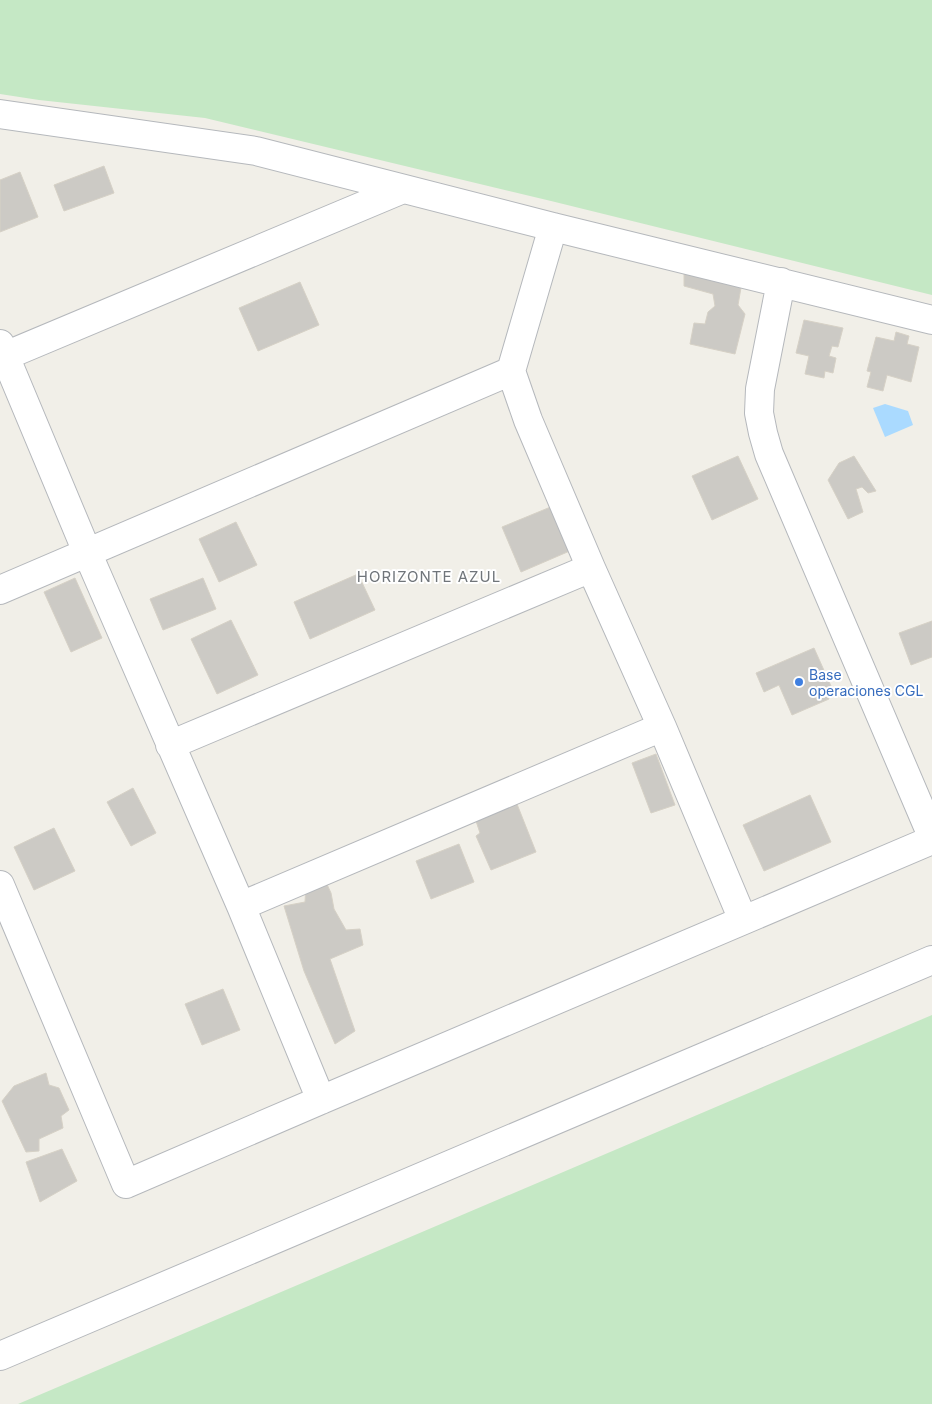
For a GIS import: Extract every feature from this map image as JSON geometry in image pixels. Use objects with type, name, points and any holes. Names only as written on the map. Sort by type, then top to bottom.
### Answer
[{"type":"street","points":[[0,114],[256,151],[553,227],[932,320]]},
{"type":"street","points":[[321,1100],[241,906],[87,552],[3,350],[403,189]]},
{"type":"street","points":[[553,227],[511,371],[528,420],[662,727],[743,920]]},
{"type":"street","points":[[781,282],[760,389],[759,413],[763,432],[769,454],[932,836]]},
{"type":"street","points":[[0,590],[511,371]]},
{"type":"street","points":[[170,745],[591,568]]},
{"type":"street","points":[[241,906],[662,727]]},
{"type":"street","points":[[0,885],[126,1184],[932,840]]},
{"type":"street","points":[[0,1356],[932,960]]},
{"type":"green space","points":[[0,0],[932,0],[932,295],[205,118],[0,94]]},
{"type":"green space","points":[[932,1015],[932,1404],[18,1404]]},
{"type":"water","points":[[885,404],[908,411],[913,425],[885,437],[873,408]]},
{"type":"building","points":[[104,166],[114,193],[64,211],[54,185]]},
{"type":"building","points":[[20,172],[38,217],[0,232],[0,180]]},
{"type":"building","points":[[684,271],[742,282],[738,305],[745,314],[735,354],[690,344],[694,323],[705,324],[708,312],[715,306],[713,294],[684,286]]},
{"type":"building","points":[[300,282],[319,325],[258,351],[239,308]]},
{"type":"building","points":[[804,320],[843,328],[838,347],[832,346],[829,356],[836,358],[833,373],[825,371],[824,378],[805,374],[809,356],[796,353]]},
{"type":"building","points":[[896,332],[909,336],[907,344],[919,347],[911,382],[887,375],[883,391],[867,387],[871,372],[867,371],[876,337],[894,341]]},
{"type":"building","points":[[738,456],[758,499],[712,520],[692,476]]},
{"type":"building","points":[[854,456],[876,491],[868,493],[862,487],[856,489],[863,512],[848,519],[828,480],[839,463]]},
{"type":"building","points":[[553,506],[572,550],[521,572],[502,527]]},
{"type":"building","points":[[236,522],[257,565],[219,582],[199,539]]},
{"type":"building","points":[[358,574],[375,610],[310,639],[294,602]]},
{"type":"building","points":[[75,578],[102,638],[71,652],[44,592]]},
{"type":"building","points":[[203,578],[216,609],[163,630],[150,599]]},
{"type":"building","points":[[231,620],[258,675],[217,694],[191,639]]},
{"type":"building","points":[[932,621],[932,657],[911,665],[899,633]]},
{"type":"building","points":[[814,648],[831,686],[824,688],[829,699],[792,715],[779,685],[764,692],[756,673]]},
{"type":"building","points":[[656,754],[675,805],[651,813],[632,763]]},
{"type":"building","points":[[133,788],[156,833],[131,846],[107,802]]},
{"type":"building","points":[[810,795],[831,842],[764,871],[743,825]]},
{"type":"building","points":[[515,799],[536,852],[491,870],[476,836],[480,833],[475,818]]},
{"type":"building","points":[[54,828],[75,871],[34,890],[14,847]]},
{"type":"building","points":[[459,844],[474,882],[431,899],[416,861]]},
{"type":"building","points":[[325,880],[331,893],[334,909],[346,930],[360,929],[363,945],[330,959],[355,1031],[335,1044],[304,971],[284,906],[305,902],[306,885]]},
{"type":"building","points":[[223,989],[240,1030],[202,1045],[185,1004]]},
{"type":"building","points":[[46,1073],[49,1085],[59,1088],[69,1110],[61,1116],[63,1128],[39,1139],[39,1151],[26,1152],[2,1101],[14,1086]]},
{"type":"building","points":[[62,1149],[77,1181],[40,1202],[26,1162]]},
{"type":"place","name":"Base operaciones CGL","points":[[799,682]]},
{"type":"district","name":"HORIZONTE AZUL","points":[[429,576]]}]
